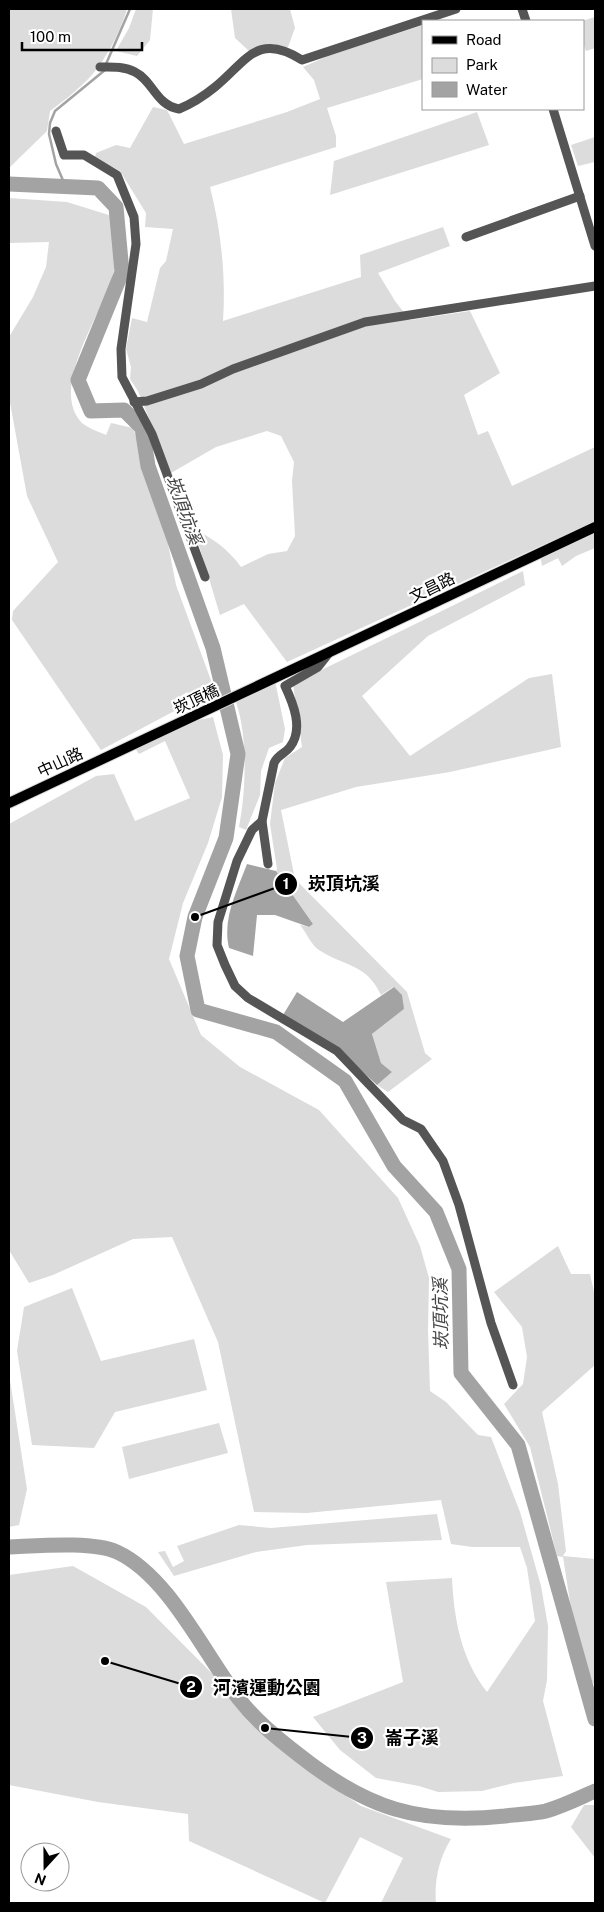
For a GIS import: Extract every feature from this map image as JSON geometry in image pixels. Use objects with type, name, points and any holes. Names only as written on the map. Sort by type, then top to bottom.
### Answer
[{"type":"main road","name":"文昌路","points":[[282,676],[595,527]]},
{"type":"main road","name":"崁頂橋","points":[[123,749],[282,676]]},
{"type":"main road","name":"中山路","points":[[9,803],[123,749]]},
{"type":"street","points":[[423,20],[456,9]]},
{"type":"street","points":[[100,67],[116,67],[134,71],[144,79],[155,95],[168,106],[179,109],[216,87],[239,62],[253,53],[267,48],[278,48],[302,60],[422,20]]},
{"type":"street","points":[[553,110],[595,246]]},
{"type":"street","points":[[56,131],[64,155],[84,155],[117,175],[134,217],[136,244],[121,349],[122,378],[152,434],[204,577]]},
{"type":"street","points":[[466,237],[580,196]]},
{"type":"street","points":[[134,402],[147,401],[200,384],[233,369],[365,322],[595,286]]},
{"type":"street","points":[[268,864],[262,821],[274,763],[277,756],[290,747],[296,733],[295,706],[285,686],[318,667],[329,653]]},
{"type":"street","points":[[262,821],[252,830],[237,861],[218,922],[217,945],[225,965],[235,986],[248,998],[337,1052],[403,1120],[421,1128],[443,1161],[459,1205],[491,1322],[513,1385]]},
{"type":"green space","points":[[9,9],[127,9],[120,28],[98,68],[80,87],[50,111],[47,131],[9,168]]},
{"type":"green space","points":[[136,9],[153,9],[150,40],[137,56],[116,51],[129,28]]},
{"type":"green space","points":[[231,9],[290,9],[295,28],[288,47],[267,45],[249,51],[235,38]]},
{"type":"green space","points":[[595,17],[595,48],[586,51],[584,46],[584,20]]},
{"type":"green space","points":[[422,25],[422,79],[327,108],[336,136],[336,147],[210,187],[222,253],[223,321],[361,277],[360,255],[443,227],[450,246],[378,273],[395,301],[410,320],[470,311],[500,373],[464,395],[478,435],[488,431],[512,486],[595,447],[595,521],[287,662],[244,604],[220,615],[194,529],[220,545],[241,567],[268,554],[287,551],[295,536],[292,481],[294,462],[281,436],[267,431],[216,447],[171,473],[138,391],[130,379],[131,367],[126,349],[132,318],[147,322],[160,268],[166,261],[173,229],[145,227],[146,213],[120,171],[95,157],[96,153],[116,145],[130,148],[153,107],[167,110],[184,144],[287,112],[320,99],[314,80],[303,67],[328,56]]},
{"type":"green space","points":[[477,112],[489,145],[330,195],[334,161]]},
{"type":"green space","points":[[595,137],[595,162],[578,166],[571,145]]},
{"type":"green space","points":[[9,198],[67,202],[112,216],[115,265],[110,282],[75,367],[71,388],[73,407],[82,423],[106,435],[111,423],[133,428],[162,513],[176,585],[216,694],[194,702],[187,692],[177,699],[180,708],[101,750],[12,620],[13,611],[58,562],[27,496],[9,397],[9,337],[33,297],[46,267],[49,242],[9,243]]},
{"type":"green space","points":[[595,531],[595,548],[576,556],[562,566],[558,558],[542,566],[540,554]]},
{"type":"green space","points":[[523,571],[525,585],[428,636],[362,696],[410,756],[529,678],[552,674],[561,747],[450,772],[356,787],[281,810],[295,879],[407,992],[425,1053],[432,1059],[388,1092],[377,1085],[392,1072],[381,1063],[372,1034],[404,1009],[393,987],[381,995],[369,977],[362,971],[316,948],[300,925],[309,927],[313,924],[276,871],[270,824],[275,783],[285,758],[302,747],[293,684]]},
{"type":"green space","points":[[275,681],[285,729],[283,742],[269,748],[261,771],[260,795],[246,830],[239,827],[245,764],[243,731],[236,702]]},
{"type":"green space","points":[[213,717],[223,755],[222,797],[208,843],[183,903],[169,959],[201,1035],[240,1067],[319,1110],[398,1198],[420,1246],[429,1278],[430,1391],[446,1402],[478,1435],[491,1437],[520,1512],[541,1586],[548,1626],[547,1680],[543,1701],[563,1776],[514,1783],[482,1791],[438,1792],[419,1786],[376,1778],[340,1750],[313,1717],[403,1682],[386,1582],[452,1578],[460,1638],[471,1666],[487,1692],[535,1621],[527,1568],[520,1547],[472,1547],[451,1544],[441,1500],[307,1513],[254,1512],[218,1342],[172,1237],[133,1239],[53,1275],[29,1283],[9,1250],[9,824],[96,776],[114,774],[135,821],[190,798],[165,741],[139,754],[135,748],[193,721]]},
{"type":"green space","points":[[558,1246],[571,1274],[590,1274],[595,1296],[595,1365],[542,1412],[558,1484],[566,1551],[563,1556],[595,1559],[595,1686],[588,1674],[578,1642],[563,1557],[557,1556],[530,1447],[504,1404],[523,1384],[527,1357],[522,1327],[494,1292]]},
{"type":"green space","points":[[72,1288],[101,1361],[194,1339],[207,1390],[115,1412],[94,1448],[32,1445],[17,1351],[24,1307]]},
{"type":"green space","points":[[9,1374],[27,1489],[19,1525],[9,1527]]},
{"type":"green space","points":[[219,1423],[228,1453],[129,1479],[122,1447]]},
{"type":"green space","points":[[437,1514],[442,1540],[307,1545],[256,1552],[174,1576],[158,1552],[165,1551],[173,1567],[184,1561],[177,1546],[239,1525],[271,1528]]},
{"type":"green space","points":[[73,1566],[146,1607],[308,1770],[361,1806],[451,1839],[443,1854],[438,1870],[436,1903],[381,1903],[403,1858],[360,1837],[325,1903],[189,1841],[188,1814],[98,1802],[9,1785],[9,1575]]},
{"type":"green space","points":[[584,1805],[595,1805],[595,1858],[571,1827]]},
{"type":"water","points":[[247,864],[276,871],[313,924],[309,927],[275,915],[257,915],[253,956],[229,948],[227,937],[227,926],[232,905]]},
{"type":"water","points":[[394,987],[402,995],[404,1009],[372,1034],[381,1063],[392,1072],[377,1085],[348,1058],[283,1015],[297,992],[343,1022]]},
{"type":"waterway","points":[[106,64],[130,9]]},
{"type":"waterway","points":[[65,185],[56,164],[49,134],[50,123],[55,111],[105,70]]},
{"type":"waterway","name":"崁頂坑溪","points":[[9,184],[98,188],[116,207],[122,272],[78,380],[91,411],[124,410],[142,428],[148,466],[213,648],[238,754],[226,838],[195,917],[187,956],[198,1010],[276,1032],[345,1081],[394,1166],[436,1212],[459,1269],[461,1373],[518,1445],[595,1719]]},
{"type":"waterway","points":[[9,1547],[94,1546],[117,1552],[136,1563],[169,1597],[239,1699],[260,1722],[324,1773],[348,1789],[371,1800],[395,1809],[420,1815],[446,1818],[474,1818],[546,1811],[595,1791]]},
{"type":"place","name":"崁頂坑溪","points":[[195,917]]},
{"type":"place","name":"河濱運動公園","points":[[105,1661]]},
{"type":"place","name":"崙子溪","points":[[265,1728]]}]
